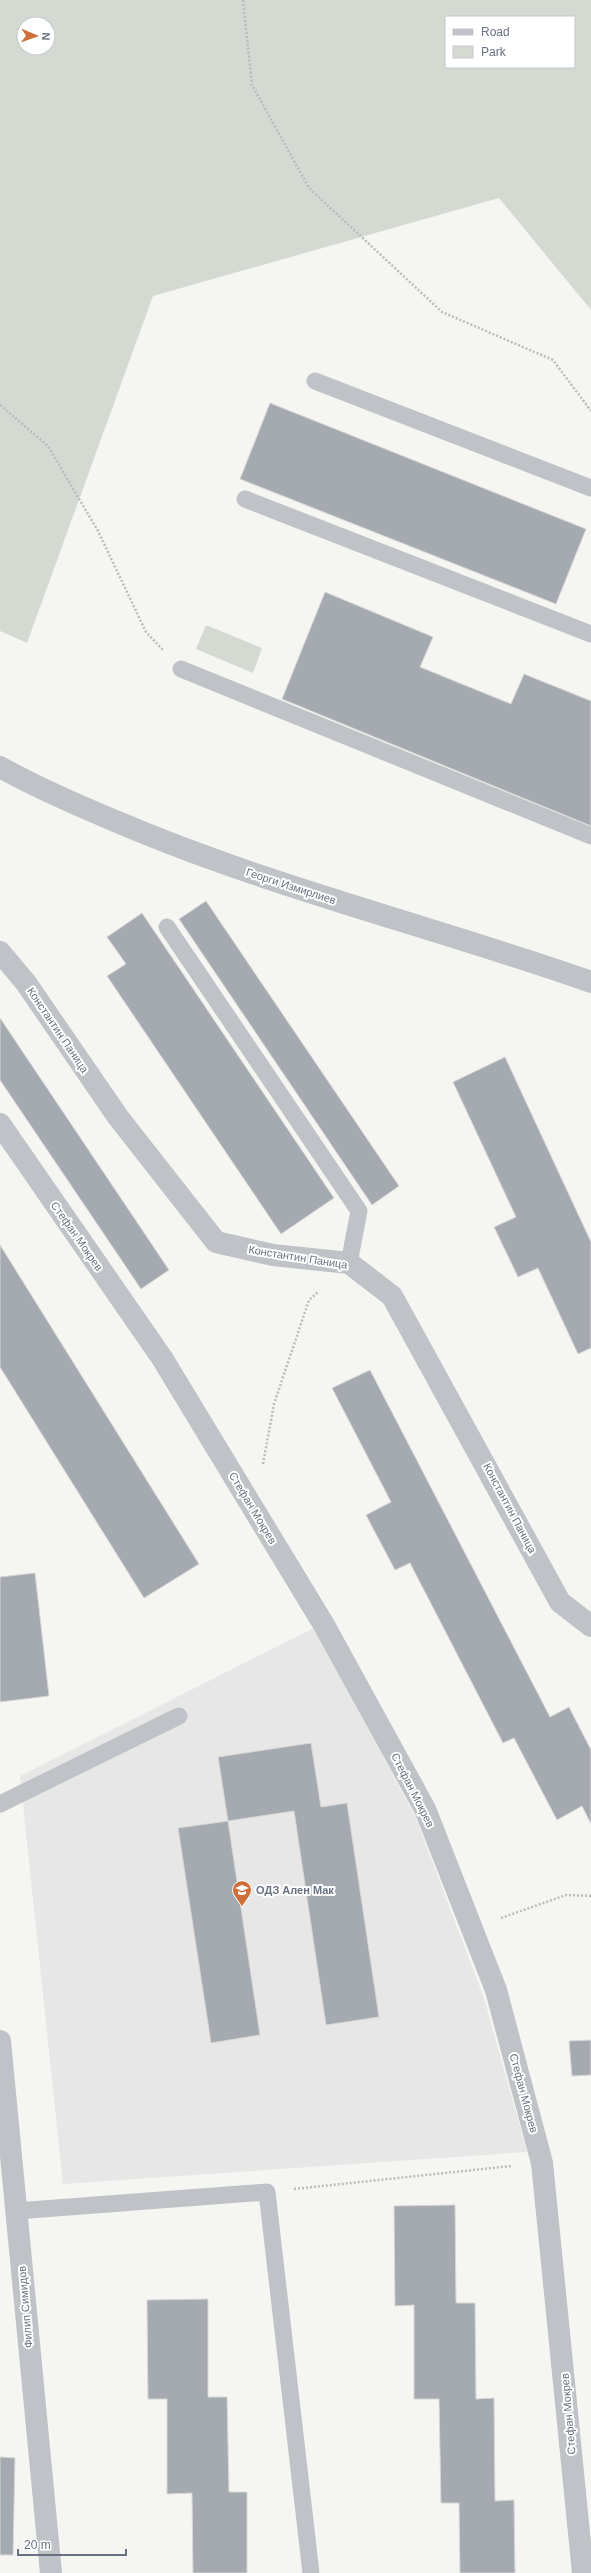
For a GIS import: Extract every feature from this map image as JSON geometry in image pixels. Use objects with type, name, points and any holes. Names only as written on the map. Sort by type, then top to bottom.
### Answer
[{"type":"street","name":"Георги Измирлиев","points":[[0,767],[36,788],[186,852],[342,903],[516,955],[591,982]]},
{"type":"street","name":"Константин Паница","points":[[0,952],[26,982],[118,1118],[216,1242],[273,1255],[349,1263],[392,1296],[560,1602],[591,1626]]},
{"type":"street","name":"Стефан Мокрев","points":[[0,1124],[162,1358],[324,1625],[425,1809],[496,1990],[542,2163],[583,2573]]},
{"type":"street","name":"Филип Симидов","points":[[0,2041],[50,2573]]},
{"type":"lane","points":[[315,381],[591,488]]},
{"type":"lane","points":[[245,499],[591,634]]},
{"type":"lane","points":[[181,669],[591,836]]},
{"type":"lane","points":[[167,927],[359,1211],[349,1263]]},
{"type":"lane","points":[[0,1804],[179,1716]]},
{"type":"lane","points":[[16,2211],[267,2192],[311,2573]]},
{"type":"path","points":[[243,0],[252,84],[309,188],[442,312],[553,360],[591,411]]},
{"type":"path","points":[[0,405],[48,446],[98,532],[146,632],[181,669]]},
{"type":"path","points":[[254,1509],[274,1404],[308,1300],[349,1263]]},
{"type":"path","points":[[472,1929],[566,1894],[591,1896]]},
{"type":"path","points":[[267,2192],[542,2163]]},
{"type":"shaded area","name":"ОДЗ Ален Мак","points":[[314,1628],[415,1816],[484,1998],[527,2152],[63,2184],[20,1776]]},
{"type":"green space","points":[[0,0],[591,0],[591,310],[499,198],[153,296],[27,643],[0,631]]},
{"type":"green space","points":[[206,625],[262,648],[253,673],[196,649]]},
{"type":"building","points":[[270,403],[586,529],[556,604],[240,479]]},
{"type":"building","points":[[325,592],[433,637],[420,667],[511,704],[524,674],[591,701],[591,826],[282,699]]},
{"type":"building","points":[[206,901],[399,1186],[372,1205],[179,919]]},
{"type":"building","points":[[142,913],[334,1198],[281,1234],[107,976],[126,964],[107,937]]},
{"type":"building","points":[[0,1018],[169,1270],[141,1289],[0,1080]]},
{"type":"building","points":[[505,1057],[591,1242],[591,1348],[578,1354],[538,1268],[518,1277],[494,1227],[516,1217],[453,1082]]},
{"type":"building","points":[[0,1245],[199,1564],[144,1598],[0,1367]]},
{"type":"building","points":[[370,1370],[550,1717],[569,1707],[591,1750],[591,1824],[582,1806],[557,1820],[514,1738],[503,1743],[410,1563],[395,1570],[366,1515],[391,1502],[332,1388]]},
{"type":"building","points":[[35,1573],[49,1696],[0,1702],[0,1577]]},
{"type":"building","points":[[311,1743],[321,1807],[347,1803],[379,2017],[326,2025],[294,1811],[228,1821],[218,1757]]},
{"type":"building","points":[[228,1821],[260,2035],[211,2043],[178,1828]]},
{"type":"building","points":[[591,2040],[591,2075],[572,2076],[569,2041]]},
{"type":"building","points":[[455,2205],[456,2303],[475,2303],[476,2399],[494,2398],[495,2501],[514,2500],[515,2573],[460,2573],[459,2503],[441,2503],[439,2399],[414,2399],[414,2305],[395,2306],[394,2206]]},
{"type":"building","points":[[208,2299],[208,2397],[227,2397],[229,2492],[247,2492],[247,2573],[193,2573],[192,2493],[167,2494],[167,2399],[148,2399],[147,2300]]},
{"type":"building","points":[[0,2457],[15,2458],[13,2555],[0,2555]]},
{"type":"place","name":"ОДЗ Ален Мак","points":[[242,1907]]}]
